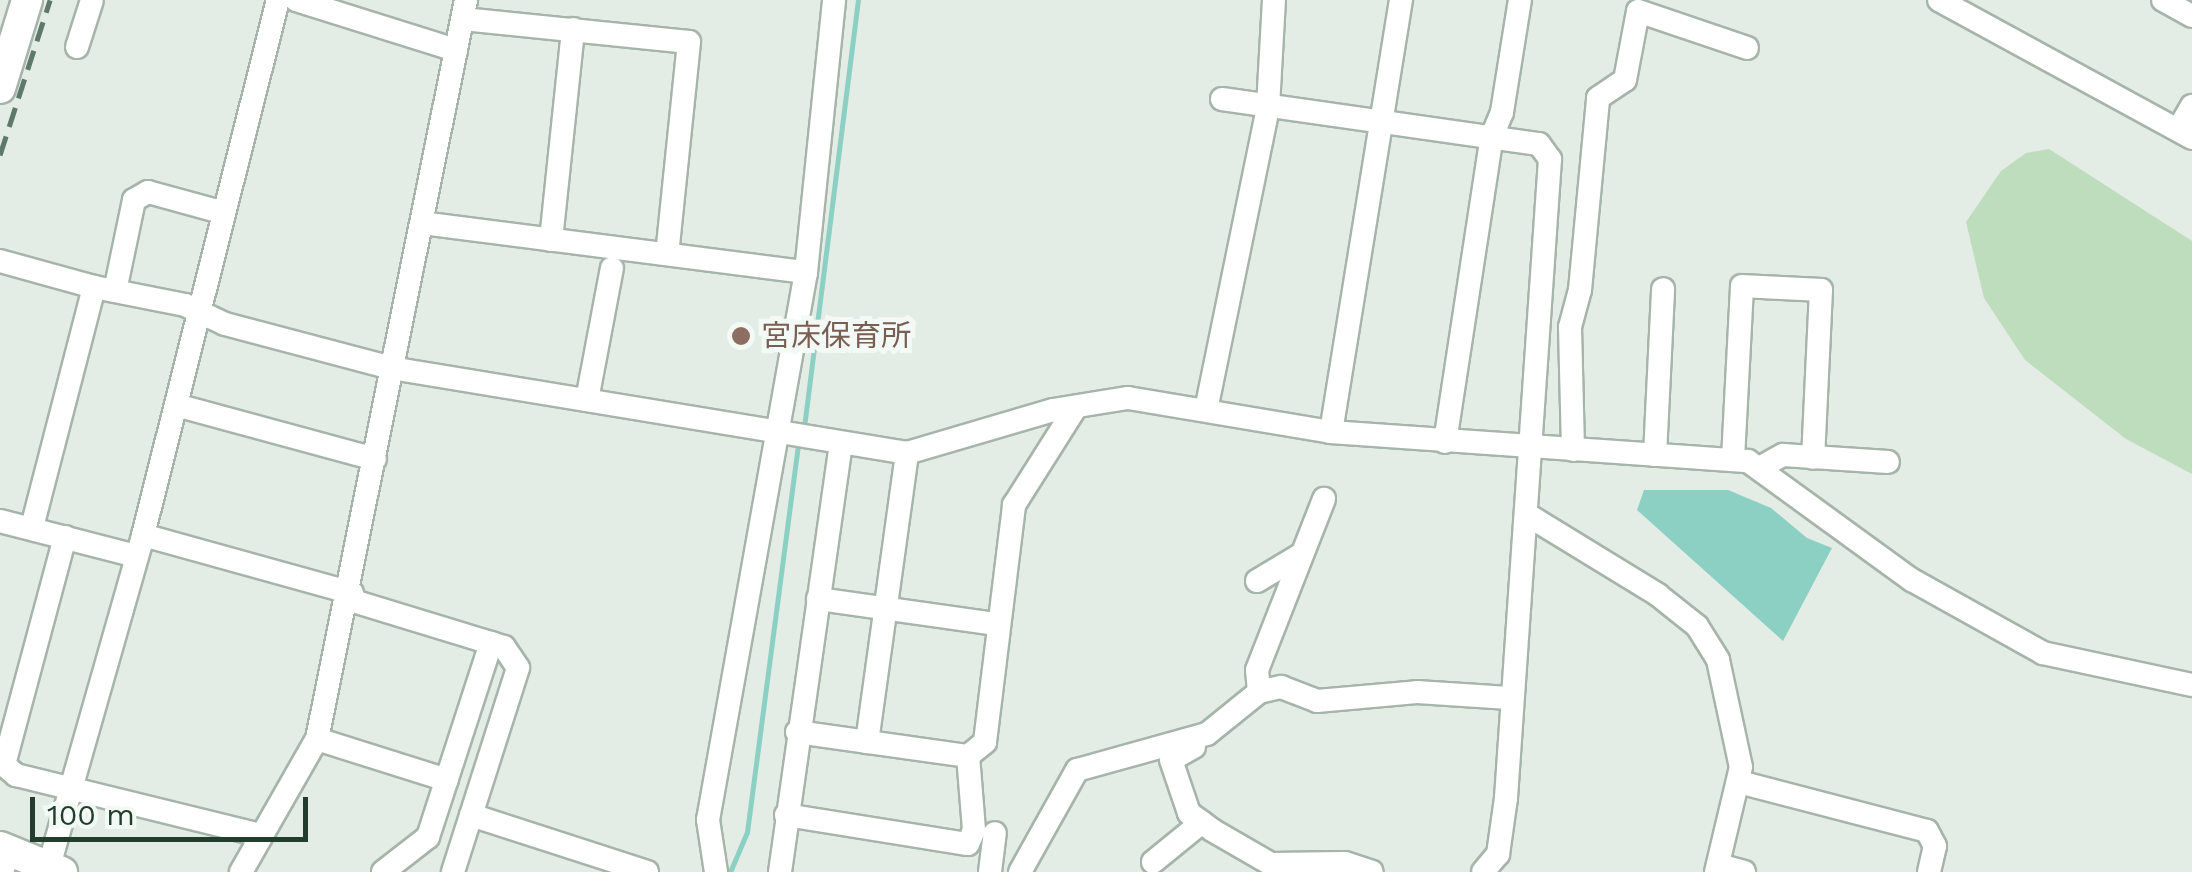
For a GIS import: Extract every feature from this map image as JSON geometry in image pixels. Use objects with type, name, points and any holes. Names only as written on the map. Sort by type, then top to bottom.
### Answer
[{"type":"main road","points":[[0,88],[26,0]]},
{"type":"main road","points":[[4,856],[55,869]]},
{"type":"street","points":[[77,48],[92,0]]},
{"type":"street","points":[[55,869],[278,0]]},
{"type":"street","points":[[296,0],[352,9],[456,50]]},
{"type":"street","points":[[716,872],[708,820],[806,272],[834,0]]},
{"type":"street","points":[[1206,410],[1268,107],[1274,0]]},
{"type":"street","points":[[1331,432],[1401,0]]},
{"type":"street","points":[[1446,442],[1492,136],[1502,112],[1520,0]]},
{"type":"street","points":[[1939,0],[2185,134],[2192,106]]},
{"type":"street","points":[[2163,0],[2192,16]]},
{"type":"street","points":[[1573,450],[1570,326],[1580,290],[1598,98],[1625,80],[1639,5],[1747,48]]},
{"type":"street","points":[[240,872],[318,739],[351,596],[464,10],[574,29],[689,42],[667,254]]},
{"type":"street","points":[[551,240],[574,29]]},
{"type":"street","points":[[1222,99],[1539,144],[1550,159],[1534,448],[1498,854],[1484,872]]},
{"type":"street","points":[[32,528],[134,200],[148,192],[224,213]]},
{"type":"street","points":[[422,224],[806,272]]},
{"type":"street","points":[[0,261],[392,368],[907,453],[1076,407],[1128,398],[1331,432],[1733,460],[1760,467],[1912,580],[2043,653],[2192,685]]},
{"type":"street","points":[[587,400],[612,268]]},
{"type":"street","points":[[1733,460],[1742,286],[1821,290],[1813,458]]},
{"type":"street","points":[[1655,455],[1663,289]]},
{"type":"street","points":[[176,405],[375,458]]},
{"type":"street","points":[[797,732],[968,756],[985,742],[996,624],[1014,505],[1076,407]]},
{"type":"street","points":[[780,872],[841,445]]},
{"type":"street","points":[[867,742],[907,453]]},
{"type":"street","points":[[1760,467],[1783,455],[1888,462]]},
{"type":"street","points":[[1260,692],[1258,670],[1324,500]]},
{"type":"street","points":[[1526,514],[1658,595],[1696,626],[1718,660],[1730,698],[1739,782],[1717,869],[1744,872]]},
{"type":"street","points":[[0,521],[65,537],[140,546],[351,596],[504,647],[518,668],[452,872]]},
{"type":"street","points":[[65,537],[2,762],[16,775],[261,836]]},
{"type":"street","points":[[1257,582],[1302,554]]},
{"type":"street","points":[[818,599],[996,624]]},
{"type":"street","points":[[382,872],[428,837],[492,643]]},
{"type":"street","points":[[1372,872],[1345,863],[1272,864],[1189,814],[1171,760],[1260,692],[1281,687],[1316,700],[1417,692],[1510,698]]},
{"type":"street","points":[[1020,872],[1077,770],[1207,734]]},
{"type":"street","points":[[318,739],[447,780]]},
{"type":"street","points":[[786,814],[968,844],[974,830],[968,756]]},
{"type":"street","points":[[1739,782],[1927,831],[1936,846],[1929,872]]},
{"type":"street","points":[[471,815],[647,872]]},
{"type":"street","points":[[1153,862],[1202,822]]},
{"type":"street","points":[[990,872],[995,833]]},
{"type":"green space","points":[[2049,149],[2192,241],[2192,474],[2126,439],[2025,360],[1984,298],[1966,222],[2001,171],[2026,153]]},
{"type":"water","points":[[1644,490],[1728,490],[1771,508],[1807,538],[1832,548],[1783,641],[1637,510]]},
{"type":"waterway","points":[[804,427],[858,0]]},
{"type":"waterway","points":[[730,872],[747,832],[798,442]]},
{"type":"railway","points":[[0,155],[50,0]]},
{"type":"place","name":"宮床保育所","points":[[741,336]]}]
